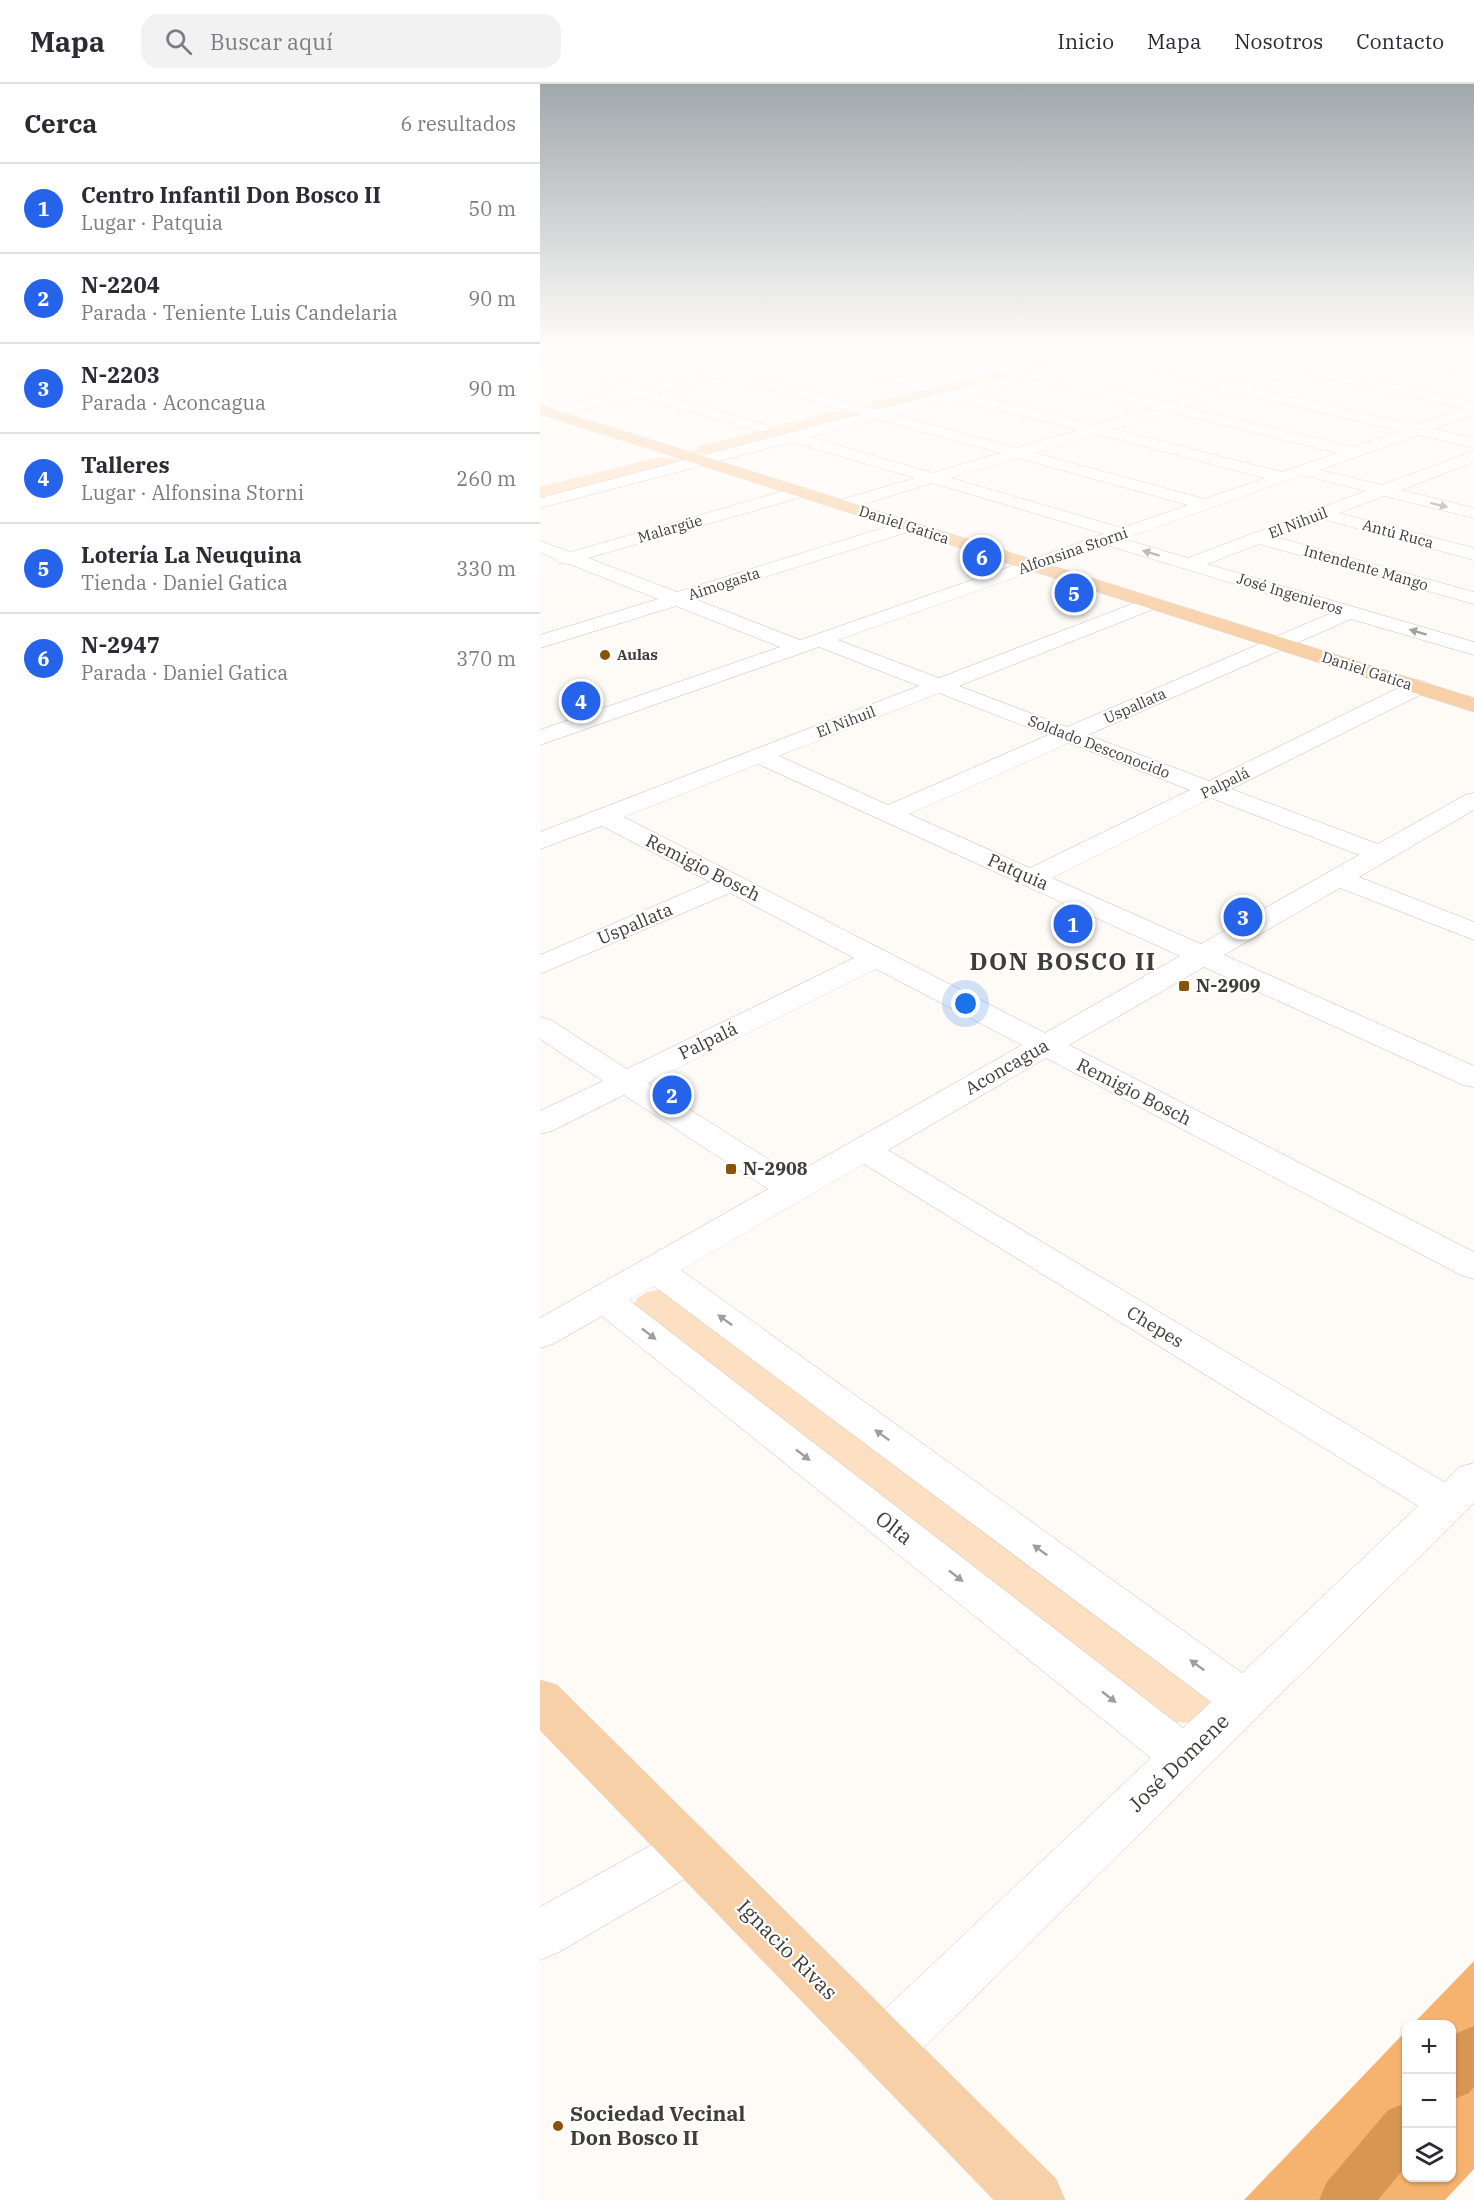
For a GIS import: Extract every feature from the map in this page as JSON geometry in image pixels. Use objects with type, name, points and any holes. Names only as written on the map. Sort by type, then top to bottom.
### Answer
[{"type":"main road","name":"Daniel Gatica","points":[[652,445],[1474,705]]},
{"type":"main road","name":"Ignacio Rivas","points":[[540,1699],[1035,2200]]},
{"type":"street","points":[[650,457],[696,445]]},
{"type":"street","points":[[540,503],[764,445]]},
{"type":"street","name":"José Ingenieros","points":[[819,445],[933,478],[1113,536],[1189,564],[1474,649]]},
{"type":"street","points":[[988,445],[1205,504]]},
{"type":"street","points":[[842,505],[1046,445]]},
{"type":"street","points":[[1154,445],[1282,477]]},
{"type":"street","points":[[1323,445],[1353,452]]},
{"type":"street","name":"Alfonsina Storni","points":[[540,738],[1373,445]]},
{"type":"street","name":"El Nihuil","points":[[1189,564],[1474,456]]},
{"type":"street","points":[[1440,469],[1474,477]]},
{"type":"street","points":[[1301,470],[1474,513]]},
{"type":"street","name":"Malargüe","points":[[540,566],[800,492]]},
{"type":"street","name":"Antú Ruca","points":[[1322,514],[1474,554]]},
{"type":"street","name":"Aimogasta","points":[[540,642],[908,526]]},
{"type":"street","name":"Intendente Mango","points":[[1258,537],[1474,598]]},
{"type":"street","name":"Soldado Desconocido","points":[[540,546],[677,599],[939,686],[1379,854]]},
{"type":"street","name":"El Nihuil","points":[[540,841],[1152,603]]},
{"type":"street","name":"Uspallata","points":[[888,814],[1349,612]]},
{"type":"street","name":"Palpalá","points":[[1031,878],[1418,687]]},
{"type":"street","name":"Patquia","points":[[759,756],[1474,1078]]},
{"type":"street","name":"Aconcagua","points":[[540,1335],[1379,854],[1467,810]]},
{"type":"street","name":"Remigio Bosch","points":[[603,816],[1474,1268]]},
{"type":"street","points":[[1338,878],[1474,932]]},
{"type":"street","name":"Uspallata","points":[[540,965],[730,883]]},
{"type":"street","name":"Palpalá","points":[[540,1124],[876,958]]},
{"type":"street","points":[[540,1026],[792,1190]]},
{"type":"street","name":"Chepes","points":[[863,1149],[1460,1491]]},
{"type":"street","points":[[655,1269],[1244,1700]]},
{"type":"street","name":"Olta","points":[[603,1298],[1185,1757]]},
{"type":"street","name":"José Domene","points":[[884,2048],[1460,1491]]},
{"type":"street","points":[[540,1935],[689,1850]]},
{"type":"shaded area","points":[[750,445],[713,455],[693,451],[700,446]]},
{"type":"shaded area","points":[[655,458],[680,461],[540,501],[540,487]]},
{"type":"shaded area","points":[[659,1290],[667,1291],[1210,1695],[1210,1703],[1193,1720],[1182,1723],[1169,1720],[633,1306],[643,1294]]},
{"type":"shaded area","points":[[1474,1961],[1474,2169],[1445,2200],[1244,2200],[1402,2035],[1402,2182],[1456,2182],[1456,2020],[1417,2020]]},
{"type":"waterway","points":[[1454,2074],[1474,2050]]},
{"type":"waterway","points":[[1345,2200],[1402,2133]]},
{"type":"place","name":"N-2947","points":[[982,557]]},
{"type":"place","name":"Lotería La Neuquina","points":[[1074,593]]},
{"type":"place","name":"Aulas","points":[[605,655]]},
{"type":"place","name":"Talleres","points":[[581,701]]},
{"type":"place","name":"N-2203","points":[[1243,917]]},
{"type":"place","name":"Centro Infantil Don Bosco II","points":[[1073,924]]},
{"type":"place","name":"N-2909","points":[[1184,986]]},
{"type":"place","name":"N-2204","points":[[672,1095]]},
{"type":"place","name":"N-2908","points":[[731,1169]]},
{"type":"place","name":"Sociedad Vecinal Don Bosco II","points":[[558,2126]]},
{"type":"district","name":"DON BOSCO II","points":[[1063,962]]}]
